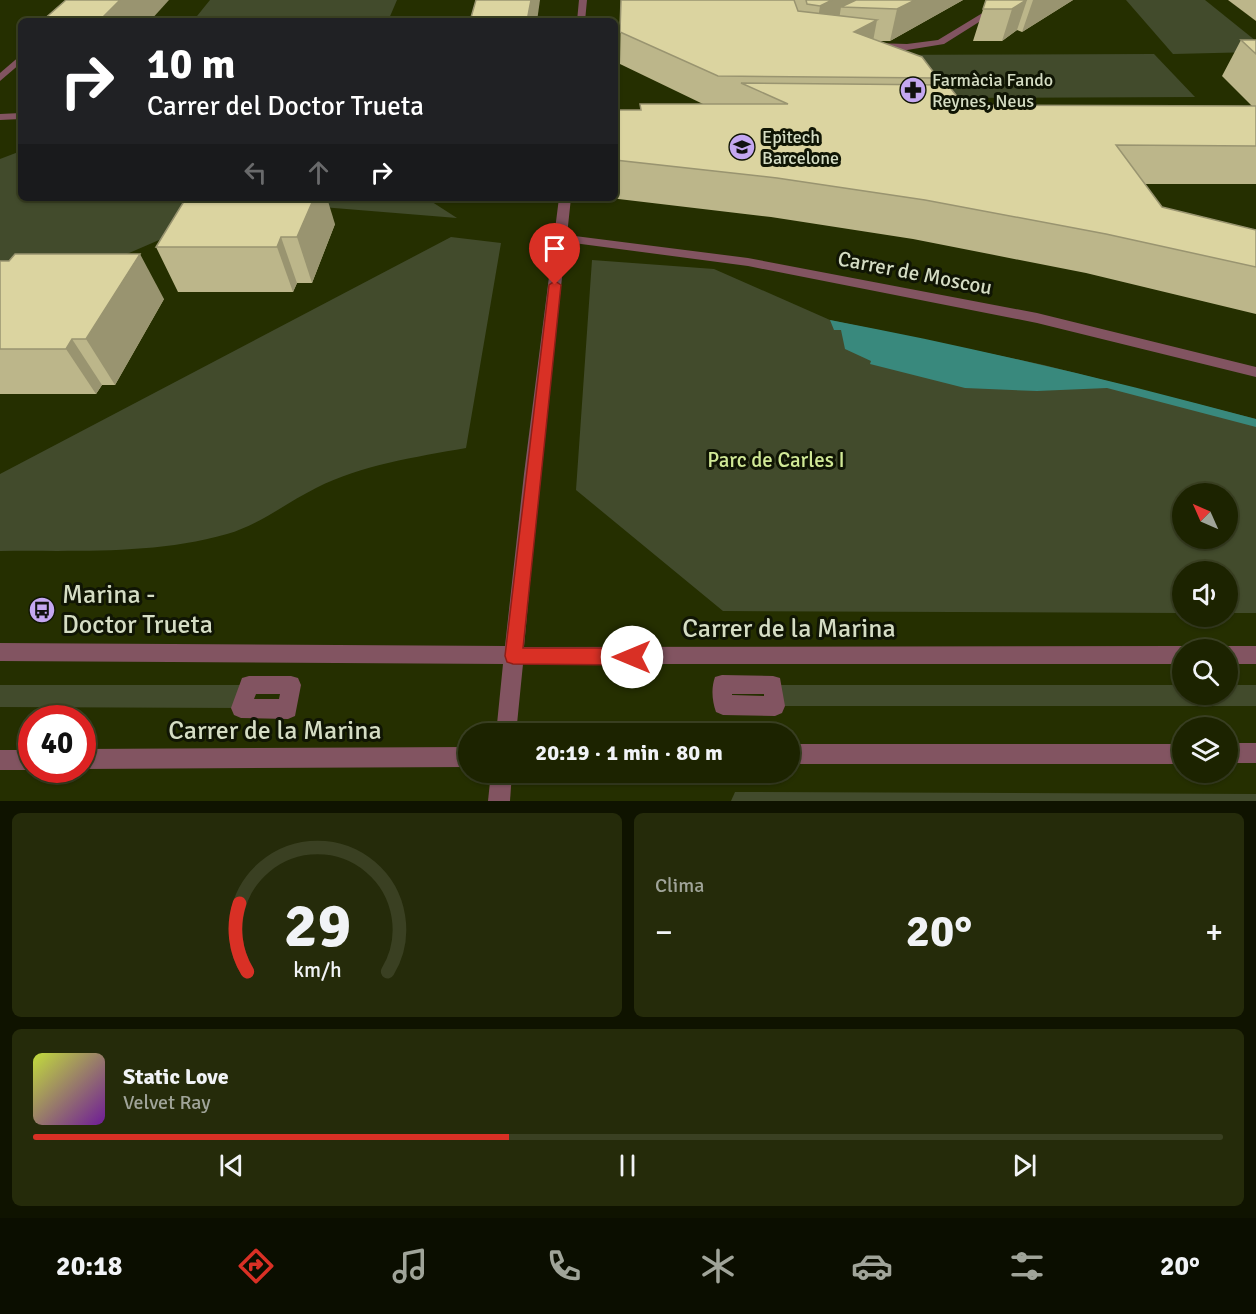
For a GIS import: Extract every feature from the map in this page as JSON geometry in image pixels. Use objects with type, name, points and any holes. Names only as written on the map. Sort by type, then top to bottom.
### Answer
[{"type":"street","points":[[581,18],[583,0]]},
{"type":"street","points":[[862,45],[907,47],[941,42],[1010,0]]},
{"type":"street","points":[[0,78],[18,61]]},
{"type":"street","points":[[0,117],[18,116]]},
{"type":"street","points":[[508,723],[513,656],[565,201]]},
{"type":"street","name":"Carrer de Moscou","points":[[561,238],[748,262],[1037,318],[1256,372]]},
{"type":"street","name":"Carrer de la Marina","points":[[0,652],[782,657],[1172,655]]},
{"type":"street","points":[[1238,655],[1256,655]]},
{"type":"street","points":[[1238,753],[1256,753]]},
{"type":"street","points":[[800,754],[1172,754]]},
{"type":"street","name":"Carrer de la Marina","points":[[96,759],[458,757]]},
{"type":"street","points":[[0,760],[18,760]]},
{"type":"street","points":[[499,801],[501,783]]},
{"type":"green space","points":[[210,0],[397,0],[389,18],[195,18]]},
{"type":"green space","points":[[1126,0],[1205,0],[1256,41],[1256,52],[1173,54]]},
{"type":"green space","points":[[1154,54],[1195,97],[937,98],[859,55]]},
{"type":"green space","points":[[18,152],[18,201],[249,201],[0,309],[0,159]]},
{"type":"green space","points":[[249,201],[431,201],[457,218]]},
{"type":"green space","points":[[451,237],[501,243],[466,448],[389,463],[352,473],[316,488],[239,530],[199,541],[114,550],[0,551],[0,474]]},
{"type":"green space","name":"Parc de Carles I","points":[[592,260],[714,269],[830,320],[1044,365],[1256,419],[1256,613],[1238,613],[1238,561],[1172,561],[1172,613],[723,611],[576,490]]},
{"type":"green space","points":[[0,685],[249,685],[241,708],[96,707],[96,705],[0,707]]},
{"type":"green space","points":[[773,685],[1172,685],[1172,705],[1238,705],[1238,685],[1256,685],[1256,706],[775,706]]},
{"type":"green space","points":[[735,792],[1256,794],[1256,801],[731,801]]},
{"type":"water","points":[[830,320],[990,353],[1150,391],[1256,419],[1256,427],[1107,388],[1037,391],[965,388],[870,364],[871,361],[845,349],[841,330],[834,330]]},
{"type":"building","points":[[66,0],[120,0],[102,18],[45,18]]},
{"type":"building","points":[[476,0],[531,0],[528,18],[471,18]]},
{"type":"building","points":[[621,0],[794,0],[798,11],[877,20],[854,32],[922,57],[938,78],[718,76],[620,32]]},
{"type":"building","points":[[806,0],[832,0],[820,6],[807,4]]},
{"type":"building","points":[[856,0],[915,0],[897,9],[841,7]]},
{"type":"building","points":[[986,0],[1026,0],[1012,9],[983,9]]},
{"type":"building","points":[[1241,40],[1256,40],[1256,54]]},
{"type":"building","points":[[741,83],[948,85],[964,105],[1256,106],[1256,146],[1116,145],[1162,207],[1256,230],[1256,267],[1106,234],[925,200],[777,178],[618,160],[618,110],[641,110],[640,104],[788,104]]},
{"type":"building","points":[[184,201],[313,201],[297,237],[281,237],[277,247],[156,247]]},
{"type":"building","points":[[15,254],[140,254],[86,339],[72,339],[66,349],[0,349],[0,261],[9,261]]},
{"type":"place","name":"Farmàcia Fando Reynes, Neus","points":[[913,90]]},
{"type":"place","name":"Epitech Barcelone","points":[[742,147]]},
{"type":"place","name":"Marina - Doctor Trueta","points":[[42,610]]},
{"type":"route","points":[[555,285],[513,656],[632,657]]}]
